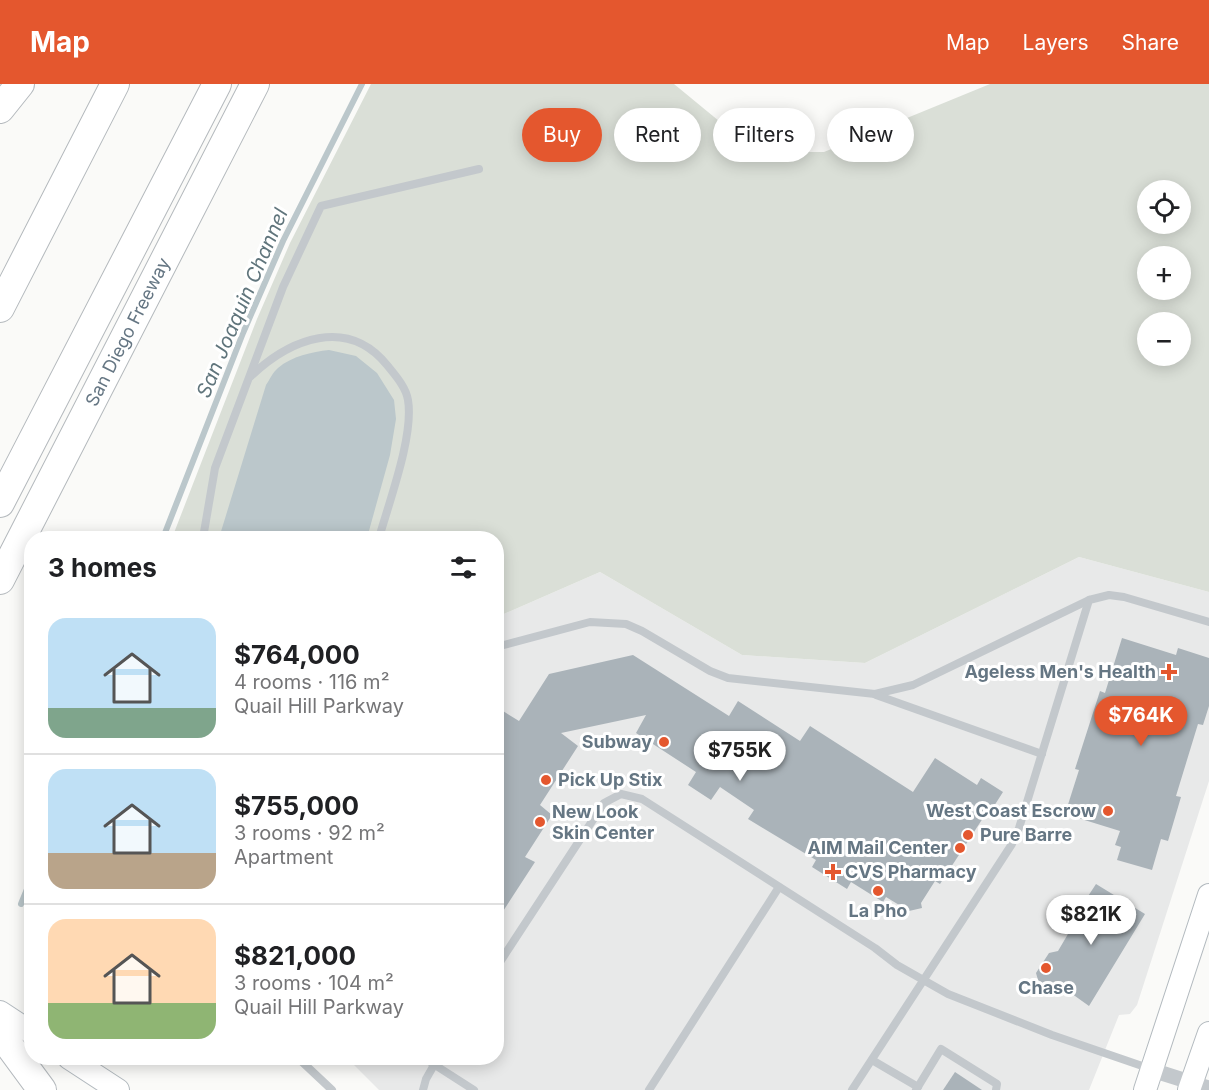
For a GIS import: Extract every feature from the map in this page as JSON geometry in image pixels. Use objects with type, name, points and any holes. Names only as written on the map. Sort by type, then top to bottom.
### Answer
[{"type":"highway","points":[[0,109],[20,84]]},
{"type":"highway","points":[[0,308],[115,84]]},
{"type":"highway","name":"San Diego Freeway","points":[[0,503],[217,84]]},
{"type":"highway","name":"San Diego Freeway","points":[[25,531],[255,84]]},
{"type":"highway","name":"San Diego Freeway","points":[[0,580],[24,533]]},
{"type":"highway","points":[[0,1033],[42,1090]]},
{"type":"main road","points":[[1149,1080],[1209,895]]},
{"type":"main road","points":[[0,1012],[24,1028]]},
{"type":"main road","points":[[1196,1087],[1209,1033]]},
{"type":"main road","points":[[80,1065],[118,1090]]},
{"type":"street","points":[[1149,1080],[1196,1087]]},
{"type":"lane","points":[[204,531],[215,468],[283,288],[321,206],[479,169]]},
{"type":"lane","points":[[250,377],[268,360],[316,337],[336,336],[359,341],[380,356],[398,378],[408,398],[409,428],[381,531]]},
{"type":"lane","points":[[875,694],[913,685],[1089,600],[1109,596],[1124,597],[1209,622]]},
{"type":"lane","points":[[852,1090],[1012,844],[1019,828],[1089,600]]},
{"type":"lane","points":[[504,645],[590,622],[626,624],[710,671],[728,678],[755,683],[875,694],[1042,754]]},
{"type":"lane","points":[[504,956],[604,803],[621,794],[642,799],[924,981],[948,994],[1052,1035],[1149,1080]]},
{"type":"lane","points":[[649,1090],[779,887]]},
{"type":"lane","points":[[872,1059],[917,1089],[941,1048],[997,1084],[996,1090]]},
{"type":"lane","points":[[305,1065],[332,1090]]},
{"type":"lane","points":[[423,1090],[434,1065]]},
{"type":"lane","points":[[441,1065],[474,1090]]},
{"type":"shaded area","points":[[371,84],[674,84],[713,116],[713,162],[815,162],[815,152],[827,151],[827,162],[914,162],[914,115],[990,84],[1209,84],[1209,592],[1079,557],[865,663],[742,655],[600,572],[504,614],[504,531],[175,531],[257,319],[290,243]]},
{"type":"shaded area","points":[[329,350],[356,356],[377,373],[394,400],[396,419],[390,455],[369,531],[221,531],[266,385],[276,370],[289,360],[309,353]]},
{"type":"shaded area","points":[[1079,557],[1209,592],[1209,781],[1137,1005],[1130,1014],[1119,1015],[1089,1090],[379,1090],[354,1065],[504,1065],[504,614],[600,572],[742,655],[865,663]]},
{"type":"building","points":[[1122,638],[1176,655],[1178,648],[1209,658],[1209,706],[1203,725],[1198,724],[1176,796],[1181,797],[1168,841],[1161,839],[1152,870],[1117,860],[1121,847],[1115,845],[1120,831],[1065,814],[1079,770],[1075,769],[1100,691],[1105,693]]},
{"type":"building","points":[[633,655],[729,716],[738,701],[800,741],[810,726],[913,792],[935,758],[977,785],[981,778],[1003,792],[987,817],[985,815],[940,884],[935,881],[921,903],[922,908],[909,911],[886,897],[883,902],[851,882],[847,889],[812,867],[816,860],[748,819],[754,810],[720,787],[711,800],[688,785],[696,772],[636,733],[646,715],[561,733],[578,746],[540,805],[552,815],[525,857],[535,862],[504,910],[504,712],[519,721],[549,674]]},
{"type":"building","points":[[1096,884],[1145,914],[1089,1006],[1068,991],[1058,993],[1038,980],[1036,973],[1049,953],[1058,951],[1081,912],[1079,910]]},
{"type":"building","points":[[955,1072],[982,1090],[943,1090]]},
{"type":"waterway","name":"San Joaquin Channel","points":[[166,531],[243,333],[283,241],[362,84]]},
{"type":"waterway","name":"San Joaquin Channel","points":[[21,904],[24,897]]},
{"type":"place","name":"Ageless Men's Health","points":[[1169,672]]},
{"type":"place","name":"Subway","points":[[664,742]]},
{"type":"place","name":"Pick Up Stix","points":[[546,780]]},
{"type":"place","name":"West Coast Escrow","points":[[1108,811]]},
{"type":"place","name":"New Look Skin Center","points":[[540,822]]},
{"type":"place","name":"Pure Barre","points":[[968,835]]},
{"type":"place","name":"AIM Mail Center","points":[[960,848]]},
{"type":"place","name":"CVS Pharmacy","points":[[833,872]]},
{"type":"place","name":"La Pho","points":[[878,891]]},
{"type":"place","name":"Chase","points":[[1046,968]]}]
